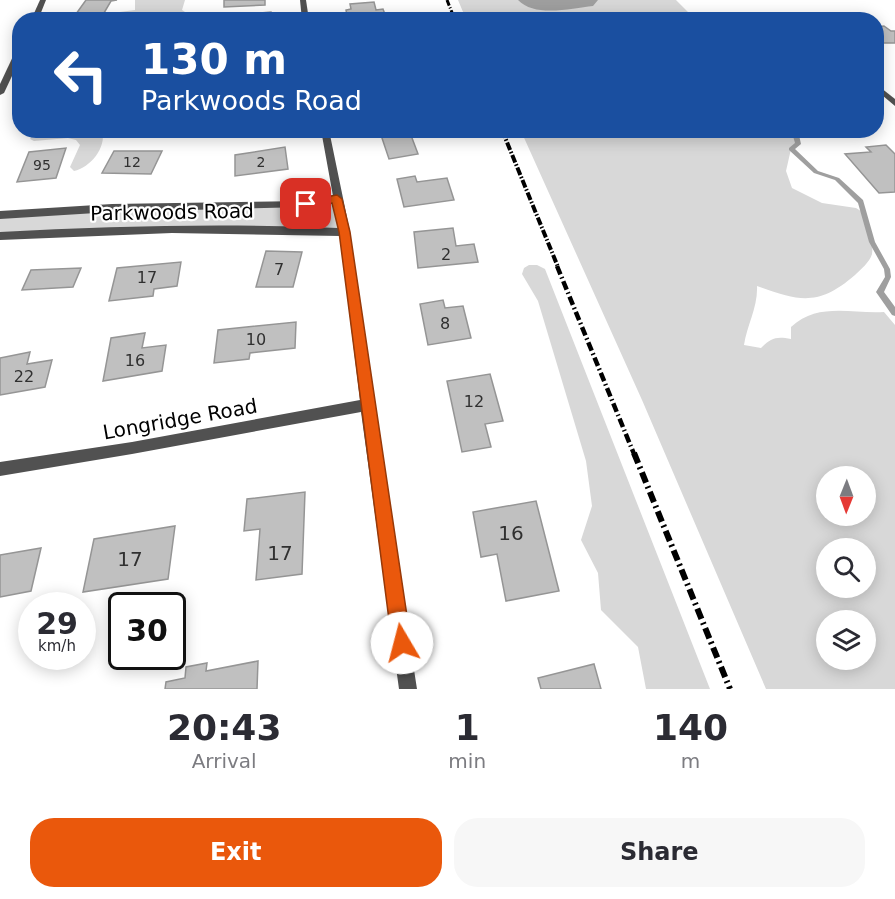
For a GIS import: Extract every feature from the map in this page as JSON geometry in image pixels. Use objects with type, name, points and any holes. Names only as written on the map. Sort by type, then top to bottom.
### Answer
[{"type":"street","points":[[0,93],[12,67]]},
{"type":"street","points":[[326,138],[345,232],[367,405],[408,689]]},
{"type":"street","name":"Parkwoods Road","points":[[0,215],[112,208],[306,204],[337,199]]},
{"type":"street","name":"Parkwoods Road","points":[[0,236],[101,230],[269,228],[345,232]]},
{"type":"street","name":"Longridge Road","points":[[0,469],[132,448],[367,405]]},
{"type":"shaded area","points":[[135,0],[185,0],[182,10],[185,12],[120,12],[135,10]]},
{"type":"shaded area","points":[[458,0],[676,0],[688,12],[463,12]]},
{"type":"shaded area","points":[[518,0],[598,0],[593,6],[544,10],[525,6]]},
{"type":"shaded area","points":[[31,138],[68,138],[34,141]]},
{"type":"shaded area","points":[[68,138],[103,138],[96,156],[86,166],[74,171],[70,167],[80,145],[76,140]]},
{"type":"shaded area","points":[[524,138],[797,138],[798,144],[791,149],[786,171],[792,188],[822,203],[856,208],[864,213],[872,249],[867,263],[842,285],[819,296],[797,298],[757,286],[756,301],[744,345],[761,348],[774,339],[791,339],[791,327],[812,314],[824,312],[884,312],[895,325],[895,689],[766,689],[642,400]]},
{"type":"shaded area","points":[[337,199],[345,232],[269,228],[0,236],[0,215],[275,205]]},
{"type":"shaded area","points":[[537,265],[545,269],[710,689],[646,689],[638,647],[601,610],[598,573],[581,540],[592,506],[586,461],[538,301],[522,274],[524,268]]},
{"type":"building","points":[[86,0],[117,0],[111,1],[105,12],[77,12]]},
{"type":"building","points":[[224,0],[265,0],[265,5],[224,7]]},
{"type":"building","points":[[374,2],[376,10],[383,9],[384,12],[346,12],[346,10],[351,9],[350,4]]},
{"type":"building","points":[[884,26],[895,31],[895,43],[884,43]]},
{"type":"building","points":[[382,138],[412,138],[418,154],[389,159]]},
{"type":"building","points":[[886,145],[895,154],[895,192],[879,193],[845,154],[871,152],[866,147]]},
{"type":"building","points":[[285,147],[288,169],[235,176],[235,155]]},
{"type":"building","points":[[66,148],[56,178],[17,182],[29,152]]},
{"type":"building","points":[[114,151],[162,151],[151,174],[102,173]]},
{"type":"building","points":[[415,176],[417,182],[447,178],[454,200],[404,207],[397,179]]},
{"type":"building","points":[[453,228],[456,246],[474,244],[478,262],[418,268],[414,232]]},
{"type":"building","points":[[266,251],[302,252],[293,287],[256,287]]},
{"type":"building","points":[[181,262],[177,286],[154,289],[153,296],[109,301],[117,268]]},
{"type":"building","points":[[81,268],[73,287],[22,290],[31,270]]},
{"type":"building","points":[[443,300],[445,308],[463,306],[471,338],[428,345],[420,304]]},
{"type":"building","points":[[296,322],[295,348],[250,353],[249,359],[214,363],[218,330]]},
{"type":"building","points":[[145,333],[142,348],[166,345],[162,371],[103,381],[111,338]]},
{"type":"building","points":[[30,352],[27,364],[52,360],[45,387],[0,395],[0,358]]},
{"type":"building","points":[[490,374],[503,421],[485,424],[491,447],[462,452],[447,381]]},
{"type":"building","points":[[305,492],[302,574],[256,580],[260,529],[244,531],[247,499]]},
{"type":"building","points":[[536,501],[559,591],[506,601],[497,554],[481,557],[473,512]]},
{"type":"building","points":[[175,526],[168,579],[83,592],[94,539]]},
{"type":"building","points":[[41,548],[31,591],[0,597],[0,555]]},
{"type":"building","points":[[258,661],[257,689],[165,689],[166,682],[185,678],[186,667],[207,663],[206,671]]},
{"type":"building","points":[[594,664],[601,689],[541,689],[538,678]]},
{"type":"waterway","points":[[797,138],[798,144],[791,149],[816,172],[837,179],[861,202],[872,242],[887,269],[888,277],[880,292],[895,313]]},
{"type":"railway","points":[[447,0],[452,12]]},
{"type":"railway","points":[[505,138],[558,267]]},
{"type":"railway","points":[[557,266],[634,454]]},
{"type":"railway","points":[[634,453],[730,689]]},
{"type":"route","points":[[306,204],[337,199],[345,232],[360,333],[367,405],[402,643]]}]
